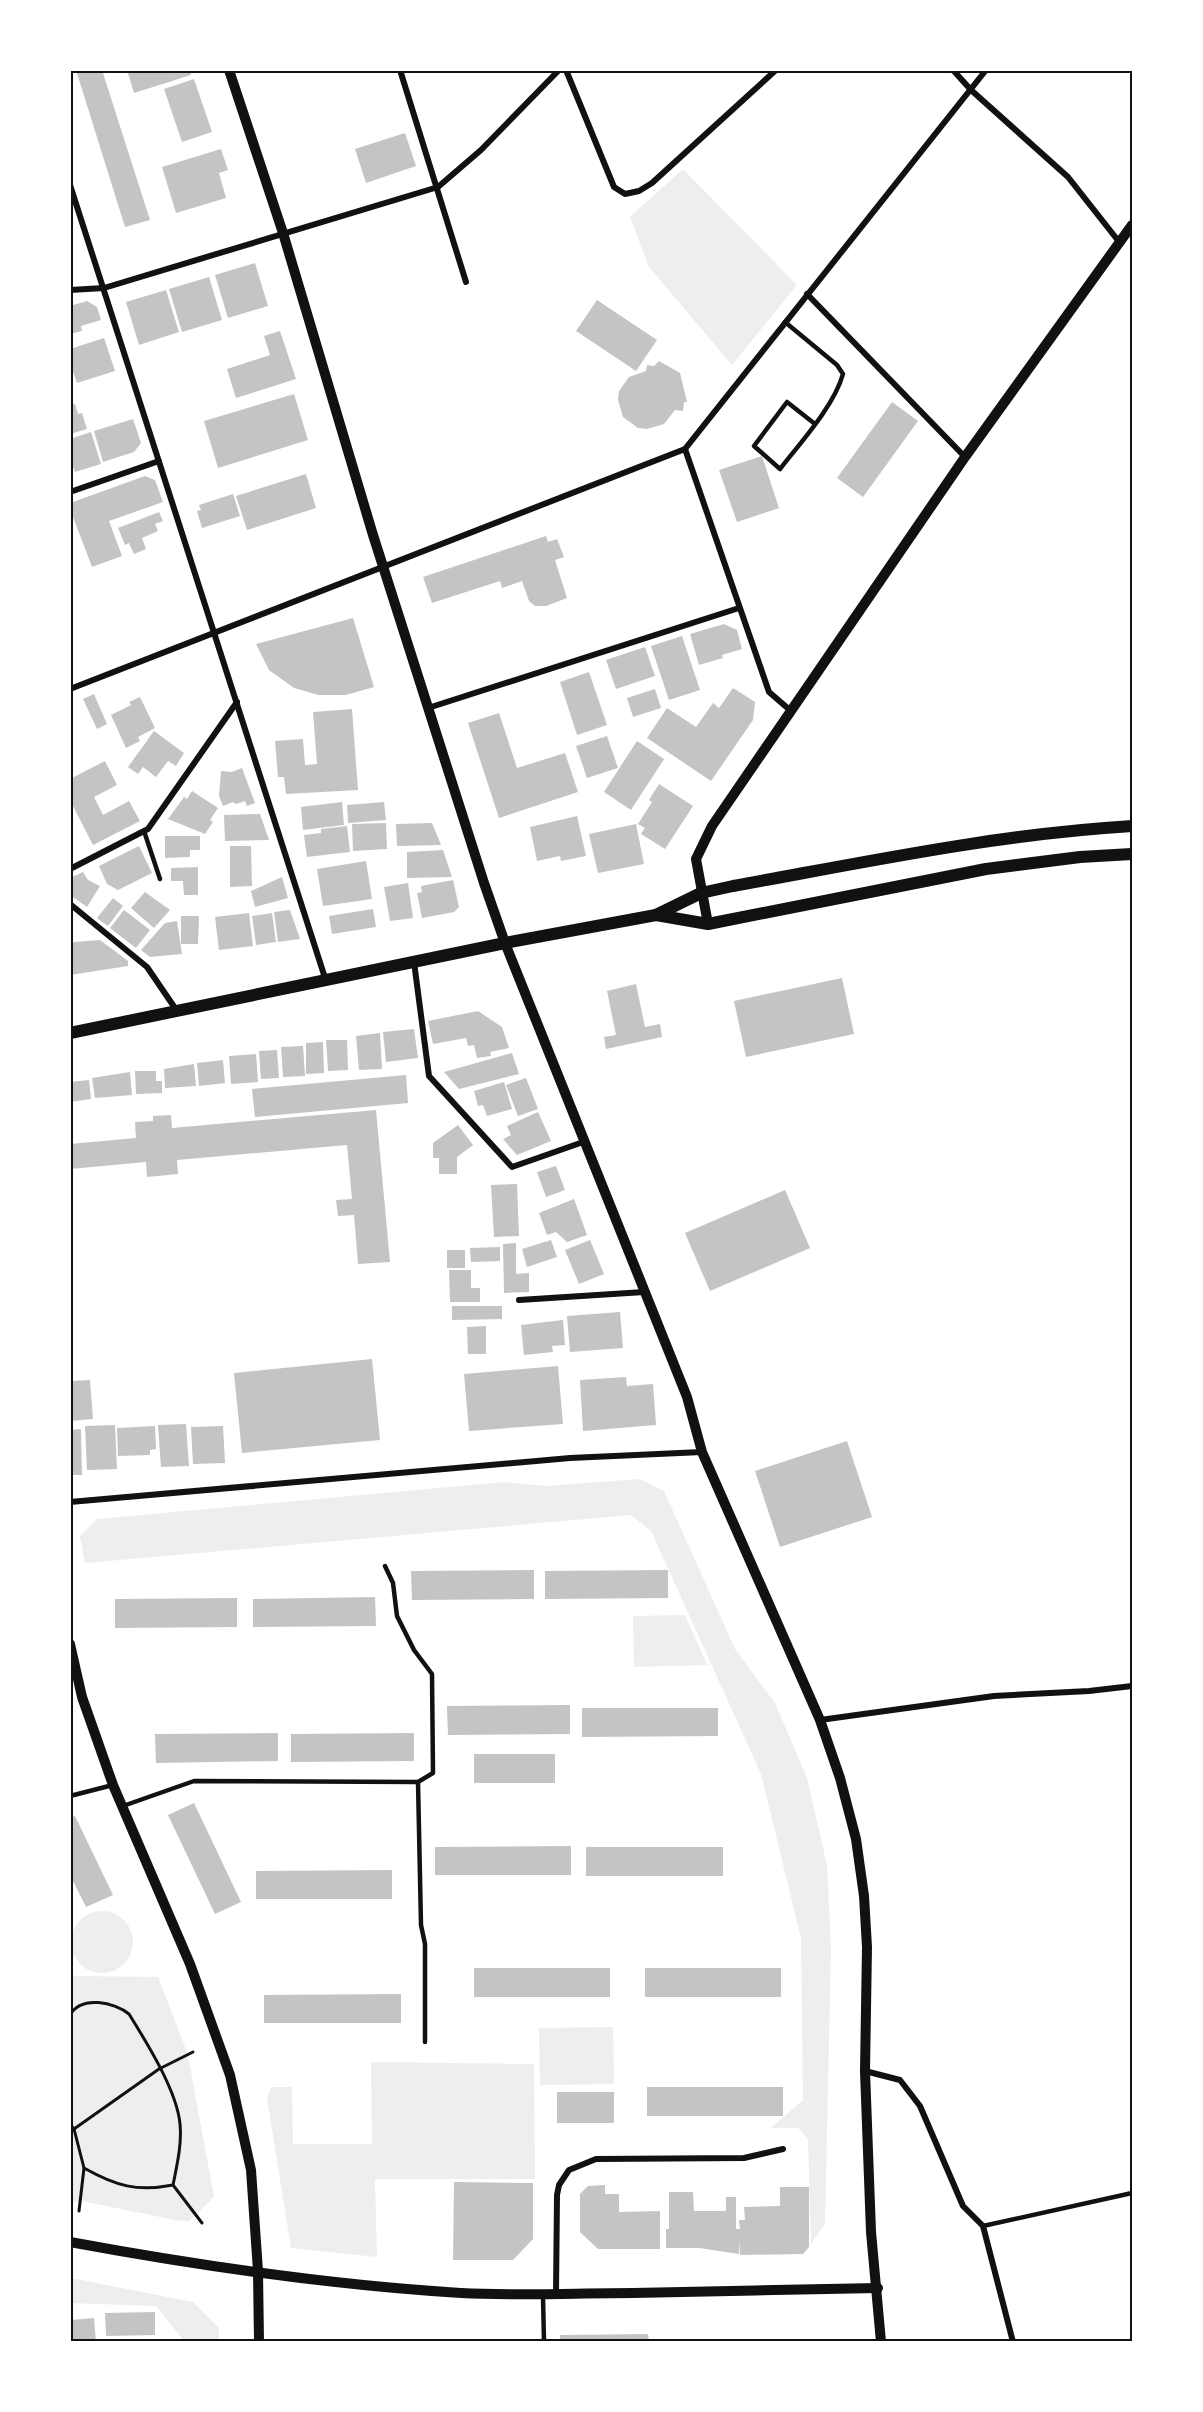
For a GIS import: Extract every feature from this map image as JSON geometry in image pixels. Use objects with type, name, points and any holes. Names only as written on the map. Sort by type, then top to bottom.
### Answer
[{"type":"main road","points":[[70,1033],[505,943],[656,915],[701,893],[982,842],[1077,829],[1132,826]]},
{"type":"main road","points":[[656,915],[708,924],[986,869],[1080,857],[1132,854]]},
{"type":"street","points":[[229,70],[283,233],[383,568],[505,943],[687,1397],[702,1452],[820,1720],[840,1778],[853,1829],[864,1896],[867,1947],[866,2071],[871,2232],[878,2288],[881,2342]]},
{"type":"street","points":[[400,70],[466,282]]},
{"type":"street","points":[[70,290],[104,288],[438,187],[481,150],[559,70]]},
{"type":"street","points":[[566,70],[614,187],[625,194],[639,191],[652,183],[776,70]]},
{"type":"street","points":[[953,70],[971,90],[1068,177],[1120,243]]},
{"type":"street","points":[[70,689],[685,449],[986,70]]},
{"type":"street","points":[[70,185],[326,981]]},
{"type":"street","points":[[708,924],[696,859],[712,826],[965,457],[1132,225]]},
{"type":"street","points":[[807,294],[965,457]]},
{"type":"street","points":[[685,449],[769,692],[791,711]]},
{"type":"street","points":[[70,492],[159,461]]},
{"type":"street","points":[[428,708],[739,608]]},
{"type":"street","points":[[70,869],[148,829],[237,702]]},
{"type":"street","points":[[70,904],[147,967],[177,1011]]},
{"type":"street","points":[[414,962],[429,1076],[512,1167],[585,1141]]},
{"type":"street","points":[[519,1300],[644,1292]]},
{"type":"street","points":[[70,1502],[570,1458],[702,1452]]},
{"type":"street","points":[[70,1644],[82,1697],[114,1785],[190,1964],[230,2075],[251,2170],[258,2271],[259,2342]]},
{"type":"street","points":[[820,1720],[994,1696],[1089,1691],[1132,1686]]},
{"type":"street","points":[[866,2071],[900,2080],[920,2106],[963,2206],[983,2226],[1013,2342]]},
{"type":"street","points":[[555,2293],[557,2195],[559,2185],[569,2170],[596,2159],[744,2158],[783,2149]]},
{"type":"street","points":[[70,2242],[200,2266],[258,2271],[332,2283],[463,2293],[878,2288]]},
{"type":"lane","points":[[785,322],[837,365],[843,374],[841,382],[815,424],[780,468],[754,446],[787,402],[815,424]]},
{"type":"lane","points":[[144,831],[160,879]]},
{"type":"lane","points":[[123,1806],[194,1781],[418,1782],[433,1773],[432,1674],[414,1650],[397,1616],[393,1583],[385,1566]]},
{"type":"lane","points":[[418,1782],[421,1926],[425,1944],[424,2042]]},
{"type":"lane","points":[[70,1796],[114,1785]]},
{"type":"lane","points":[[983,2226],[1132,2193]]},
{"type":"lane","points":[[543,2293],[544,2342]]},
{"type":"path","points":[[70,2014],[72,2010],[86,2003],[103,2003],[122,2008],[137,2028],[176,2102],[180,2125],[179,2154],[173,2185],[202,2223]]},
{"type":"path","points":[[74,2129],[159,2069],[193,2052]]},
{"type":"path","points":[[70,2124],[74,2129],[84,2168],[79,2211]]},
{"type":"path","points":[[84,2168],[105,2180],[129,2188],[153,2189],[173,2185]]},
{"type":"shaded area","points":[[683,169],[797,285],[732,365],[649,267],[630,217]]},
{"type":"shaded area","points":[[640,1479],[664,1491],[735,1649],[775,1703],[807,1778],[827,1865],[831,1947],[825,2224],[811,2244],[808,2139],[798,2128],[771,2128],[803,2100],[801,1938],[761,1774],[651,1531],[631,1515],[85,1563],[80,1536],[97,1519],[504,1482],[546,1486]]},
{"type":"shaded area","points":[[685,1615],[707,1665],[634,1667],[633,1616]]},
{"type":"shaded area","points":[[102,1911],[124,1920],[133,1942],[124,1964],[102,1973],[80,1964],[71,1942],[80,1920]]},
{"type":"shaded area","points":[[70,1976],[158,1977],[188,2055],[214,2197],[189,2221],[81,2201],[71,2202]]},
{"type":"shaded area","points":[[613,2027],[614,2084],[540,2085],[539,2028]]},
{"type":"shaded area","points":[[371,2062],[534,2064],[535,2179],[375,2179],[377,2257],[291,2248],[267,2098],[271,2087],[292,2087],[293,2144],[372,2144]]},
{"type":"shaded area","points":[[71,2278],[193,2302],[219,2328],[219,2341],[184,2341],[156,2306],[71,2303]]},
{"type":"building","points":[[76,70],[102,70],[150,220],[125,227]]},
{"type":"building","points":[[127,70],[190,70],[191,75],[134,93]]},
{"type":"building","points":[[194,79],[212,132],[182,142],[164,89]]},
{"type":"building","points":[[405,133],[416,166],[366,183],[355,149]]},
{"type":"building","points":[[221,149],[228,170],[219,173],[226,198],[176,213],[162,167]]},
{"type":"building","points":[[255,263],[268,306],[228,318],[215,275]]},
{"type":"building","points":[[209,277],[222,320],[182,332],[169,289]]},
{"type":"building","points":[[166,290],[179,332],[139,345],[126,302]]},
{"type":"building","points":[[597,300],[657,340],[636,371],[576,331]]},
{"type":"building","points":[[87,301],[97,307],[101,320],[81,326],[82,331],[70,334],[70,306]]},
{"type":"building","points":[[280,331],[296,379],[236,398],[227,369],[270,355],[264,336]]},
{"type":"building","points":[[104,338],[115,371],[77,383],[70,363],[70,349]]},
{"type":"building","points":[[659,361],[680,373],[687,402],[684,402],[683,411],[675,410],[664,424],[647,429],[638,428],[623,417],[618,400],[619,391],[629,377],[646,371],[647,365],[654,366]]},
{"type":"building","points":[[294,394],[308,440],[218,468],[204,421]]},
{"type":"building","points":[[892,402],[918,421],[863,497],[837,478]]},
{"type":"building","points":[[75,404],[78,414],[82,413],[87,429],[70,434],[70,405]]},
{"type":"building","points":[[133,419],[141,443],[134,452],[103,462],[94,431]]},
{"type":"building","points":[[91,432],[101,464],[75,472],[70,460],[70,439]]},
{"type":"building","points":[[762,456],[779,508],[737,522],[719,470]]},
{"type":"building","points":[[306,474],[316,508],[247,530],[236,496]]},
{"type":"building","points":[[145,476],[155,480],[163,502],[109,521],[122,556],[92,567],[70,509],[70,503]]},
{"type":"building","points":[[233,494],[240,516],[202,528],[197,511],[201,510],[199,505]]},
{"type":"building","points":[[159,512],[163,521],[155,524],[158,531],[142,538],[146,549],[134,554],[129,543],[125,545],[118,528]]},
{"type":"building","points":[[546,536],[548,542],[557,539],[564,557],[555,560],[567,598],[546,606],[535,606],[529,601],[522,581],[502,588],[500,581],[432,603],[423,577]]},
{"type":"building","points":[[353,618],[374,687],[346,695],[318,695],[294,688],[269,670],[256,644]]},
{"type":"building","points":[[724,624],[737,630],[742,649],[722,655],[723,658],[699,665],[690,634]]},
{"type":"building","points":[[682,636],[700,690],[669,700],[651,646]]},
{"type":"building","points":[[645,647],[655,676],[616,689],[606,660]]},
{"type":"building","points":[[589,672],[607,725],[577,735],[560,682]]},
{"type":"building","points":[[733,688],[755,702],[753,720],[711,781],[647,738],[667,708],[696,727],[713,703],[719,708]]},
{"type":"building","points":[[655,689],[661,708],[633,717],[627,698]]},
{"type":"building","points":[[94,694],[107,724],[97,729],[83,699]]},
{"type":"building","points":[[140,697],[155,728],[138,737],[140,741],[126,748],[111,715],[131,705],[129,702]]},
{"type":"building","points":[[352,709],[358,790],[286,794],[284,777],[278,777],[275,741],[303,739],[305,765],[317,764],[313,712]]},
{"type":"building","points":[[499,713],[517,768],[565,753],[578,792],[499,818],[468,723]]},
{"type":"building","points":[[154,731],[184,753],[176,766],[168,761],[156,777],[143,767],[138,774],[128,767]]},
{"type":"building","points":[[607,736],[618,768],[587,778],[576,746]]},
{"type":"building","points":[[637,741],[664,759],[631,810],[604,792]]},
{"type":"building","points":[[105,761],[117,785],[94,797],[103,815],[129,801],[140,821],[93,845],[73,806],[70,807],[70,779]]},
{"type":"building","points":[[242,768],[255,803],[247,806],[245,801],[236,804],[233,802],[223,806],[219,796],[221,771],[232,772]]},
{"type":"building","points":[[659,784],[693,806],[665,849],[641,834],[645,828],[638,824],[652,802],[649,800]]},
{"type":"building","points":[[192,791],[218,808],[205,834],[168,819],[184,797],[187,799]]},
{"type":"building","points":[[342,802],[344,825],[303,830],[301,807]]},
{"type":"building","points":[[384,802],[386,820],[348,823],[347,805]]},
{"type":"building","points":[[260,814],[269,840],[225,841],[224,815]]},
{"type":"building","points":[[577,816],[586,856],[561,861],[560,856],[537,861],[530,827]]},
{"type":"building","points":[[386,823],[387,849],[353,851],[352,824]]},
{"type":"building","points":[[432,823],[441,845],[397,846],[396,824]]},
{"type":"building","points":[[636,824],[644,864],[598,873],[589,834]]},
{"type":"building","points":[[347,826],[350,852],[307,857],[304,835],[321,833],[321,829]]},
{"type":"building","points":[[165,836],[200,836],[200,850],[190,850],[190,857],[165,858]]},
{"type":"building","points":[[139,846],[152,873],[118,890],[107,884],[99,866]]},
{"type":"building","points":[[230,846],[251,846],[252,886],[230,887]]},
{"type":"building","points":[[443,850],[452,877],[407,878],[407,852]]},
{"type":"building","points":[[366,861],[372,899],[323,906],[317,869]]},
{"type":"building","points":[[198,867],[198,895],[184,895],[183,881],[171,881],[171,868]]},
{"type":"building","points":[[83,872],[88,880],[100,886],[87,907],[70,895],[70,878]]},
{"type":"building","points":[[282,877],[288,898],[255,907],[251,891]]},
{"type":"building","points":[[453,880],[459,907],[454,912],[422,918],[417,893],[422,892],[421,886]]},
{"type":"building","points":[[408,883],[413,918],[390,921],[384,887]]},
{"type":"building","points":[[145,892],[170,910],[154,928],[131,908]]},
{"type":"building","points":[[113,898],[123,906],[108,926],[97,918]]},
{"type":"building","points":[[373,909],[376,927],[332,934],[329,916]]},
{"type":"building","points":[[124,910],[150,930],[136,948],[110,928]]},
{"type":"building","points":[[290,910],[300,939],[278,942],[274,912]]},
{"type":"building","points":[[249,913],[253,946],[219,950],[215,917]]},
{"type":"building","points":[[272,913],[276,942],[256,945],[252,916]]},
{"type":"building","points":[[181,916],[199,916],[198,944],[181,944]]},
{"type":"building","points":[[177,921],[182,954],[150,957],[141,950],[165,923]]},
{"type":"building","points":[[100,940],[128,961],[128,966],[70,975],[70,946],[74,942]]},
{"type":"building","points":[[842,978],[854,1034],[746,1057],[734,1001]]},
{"type":"building","points":[[636,984],[645,1027],[660,1024],[662,1037],[606,1049],[604,1037],[616,1035],[607,991]]},
{"type":"building","points":[[478,1011],[502,1027],[509,1048],[490,1052],[491,1056],[477,1058],[474,1045],[468,1046],[466,1038],[433,1044],[428,1021]]},
{"type":"building","points":[[414,1029],[418,1058],[386,1062],[383,1032]]},
{"type":"building","points":[[380,1033],[382,1069],[359,1070],[356,1036]]},
{"type":"building","points":[[326,1040],[347,1040],[348,1070],[328,1071]]},
{"type":"building","points":[[323,1042],[324,1073],[306,1074],[306,1043]]},
{"type":"building","points":[[303,1046],[305,1076],[283,1077],[281,1047]]},
{"type":"building","points":[[277,1050],[279,1078],[261,1079],[259,1051]]},
{"type":"building","points":[[512,1053],[519,1074],[459,1089],[444,1072]]},
{"type":"building","points":[[256,1054],[258,1082],[231,1084],[229,1056]]},
{"type":"building","points":[[223,1060],[225,1083],[199,1086],[197,1063]]},
{"type":"building","points":[[194,1064],[196,1086],[165,1088],[164,1069]]},
{"type":"building","points":[[135,1071],[156,1071],[156,1081],[162,1081],[162,1093],[136,1094]]},
{"type":"building","points":[[130,1072],[132,1095],[95,1098],[92,1078]]},
{"type":"building","points":[[406,1075],[408,1103],[255,1117],[252,1089]]},
{"type":"building","points":[[526,1078],[538,1109],[518,1116],[506,1085]]},
{"type":"building","points":[[89,1080],[91,1099],[70,1102],[70,1082]]},
{"type":"building","points":[[504,1082],[512,1109],[487,1116],[483,1105],[478,1106],[474,1091]]},
{"type":"building","points":[[376,1110],[390,1262],[358,1264],[354,1215],[338,1216],[336,1200],[352,1199],[347,1145],[177,1160],[178,1174],[147,1177],[146,1162],[70,1169],[70,1144],[136,1138],[135,1122],[153,1121],[153,1116],[171,1115],[172,1128]]},
{"type":"building","points":[[538,1112],[551,1141],[517,1155],[503,1139],[511,1135],[507,1126]]},
{"type":"building","points":[[458,1125],[473,1145],[457,1157],[457,1174],[439,1174],[439,1158],[433,1158],[433,1143]]},
{"type":"building","points":[[556,1166],[565,1190],[546,1197],[537,1172]]},
{"type":"building","points":[[517,1184],[519,1236],[494,1237],[491,1185]]},
{"type":"building","points":[[785,1190],[810,1248],[710,1291],[685,1233]]},
{"type":"building","points":[[574,1199],[587,1235],[567,1242],[556,1232],[547,1235],[539,1213]]},
{"type":"building","points":[[551,1240],[557,1257],[527,1267],[522,1249]]},
{"type":"building","points":[[590,1240],[604,1274],[579,1284],[565,1250]]},
{"type":"building","points":[[516,1243],[516,1274],[529,1273],[529,1292],[504,1293],[503,1244]]},
{"type":"building","points":[[500,1247],[500,1261],[471,1262],[470,1248]]},
{"type":"building","points":[[447,1250],[465,1250],[465,1268],[447,1268]]},
{"type":"building","points":[[449,1270],[471,1270],[471,1288],[480,1288],[480,1302],[450,1302]]},
{"type":"building","points":[[452,1306],[502,1306],[502,1319],[452,1320]]},
{"type":"building","points":[[620,1312],[623,1348],[570,1352],[567,1316]]},
{"type":"building","points":[[563,1320],[565,1345],[552,1346],[553,1352],[524,1355],[521,1325]]},
{"type":"building","points":[[486,1326],[486,1354],[468,1354],[467,1327]]},
{"type":"building","points":[[372,1359],[380,1440],[242,1453],[234,1373]]},
{"type":"building","points":[[558,1366],[563,1424],[469,1431],[464,1374]]},
{"type":"building","points":[[626,1377],[627,1386],[653,1384],[656,1425],[583,1431],[580,1380]]},
{"type":"building","points":[[90,1380],[93,1419],[70,1421],[70,1381]]},
{"type":"building","points":[[186,1424],[189,1466],[161,1467],[158,1425]]},
{"type":"building","points":[[115,1425],[117,1469],[87,1470],[85,1426]]},
{"type":"building","points":[[155,1426],[156,1449],[150,1450],[150,1455],[118,1456],[117,1428]]},
{"type":"building","points":[[223,1426],[225,1463],[193,1464],[191,1427]]},
{"type":"building","points":[[81,1429],[82,1475],[70,1475],[70,1430]]},
{"type":"building","points":[[847,1441],[872,1517],[780,1547],[755,1471]]},
{"type":"building","points":[[534,1570],[534,1599],[412,1600],[411,1571]]},
{"type":"building","points":[[668,1570],[668,1598],[545,1599],[545,1571]]},
{"type":"building","points":[[375,1597],[376,1626],[253,1627],[253,1599]]},
{"type":"building","points":[[237,1598],[237,1627],[115,1628],[115,1599]]},
{"type":"building","points":[[570,1705],[570,1734],[448,1735],[447,1706]]},
{"type":"building","points":[[582,1708],[718,1708],[718,1736],[582,1737]]},
{"type":"building","points":[[278,1733],[278,1761],[156,1763],[155,1734]]},
{"type":"building","points":[[414,1733],[414,1761],[291,1762],[291,1734]]},
{"type":"building","points":[[474,1754],[555,1754],[555,1783],[474,1783]]},
{"type":"building","points":[[194,1803],[241,1902],[215,1914],[168,1815]]},
{"type":"building","points":[[75,1816],[113,1895],[86,1907],[70,1875],[70,1818]]},
{"type":"building","points":[[571,1846],[571,1875],[435,1875],[435,1847]]},
{"type":"building","points":[[586,1847],[723,1847],[723,1876],[586,1876]]},
{"type":"building","points":[[392,1870],[392,1899],[256,1899],[256,1871]]},
{"type":"building","points":[[474,1968],[610,1968],[610,1997],[474,1997]]},
{"type":"building","points":[[645,1968],[781,1968],[781,1997],[645,1997]]},
{"type":"building","points":[[401,1994],[401,2023],[264,2023],[264,1995]]},
{"type":"building","points":[[647,2087],[783,2087],[783,2116],[647,2116]]},
{"type":"building","points":[[557,2092],[614,2092],[614,2123],[557,2123]]},
{"type":"building","points":[[454,2182],[533,2183],[533,2239],[513,2260],[453,2260]]},
{"type":"building","points":[[605,2185],[605,2194],[619,2194],[619,2212],[660,2211],[660,2249],[598,2249],[580,2232],[580,2194],[588,2186]]},
{"type":"building","points":[[780,2187],[809,2187],[809,2247],[803,2254],[740,2255],[740,2240],[739,2254],[699,2248],[666,2248],[666,2229],[669,2229],[669,2192],[693,2192],[694,2211],[726,2211],[726,2197],[736,2197],[736,2229],[740,2229],[739,2220],[745,2220],[744,2207],[780,2206]]},
{"type":"building","points":[[155,2312],[155,2335],[106,2336],[105,2313]]},
{"type":"building","points":[[94,2318],[96,2342],[72,2342],[70,2320]]},
{"type":"building","points":[[648,2334],[649,2342],[560,2342],[560,2335]]}]
